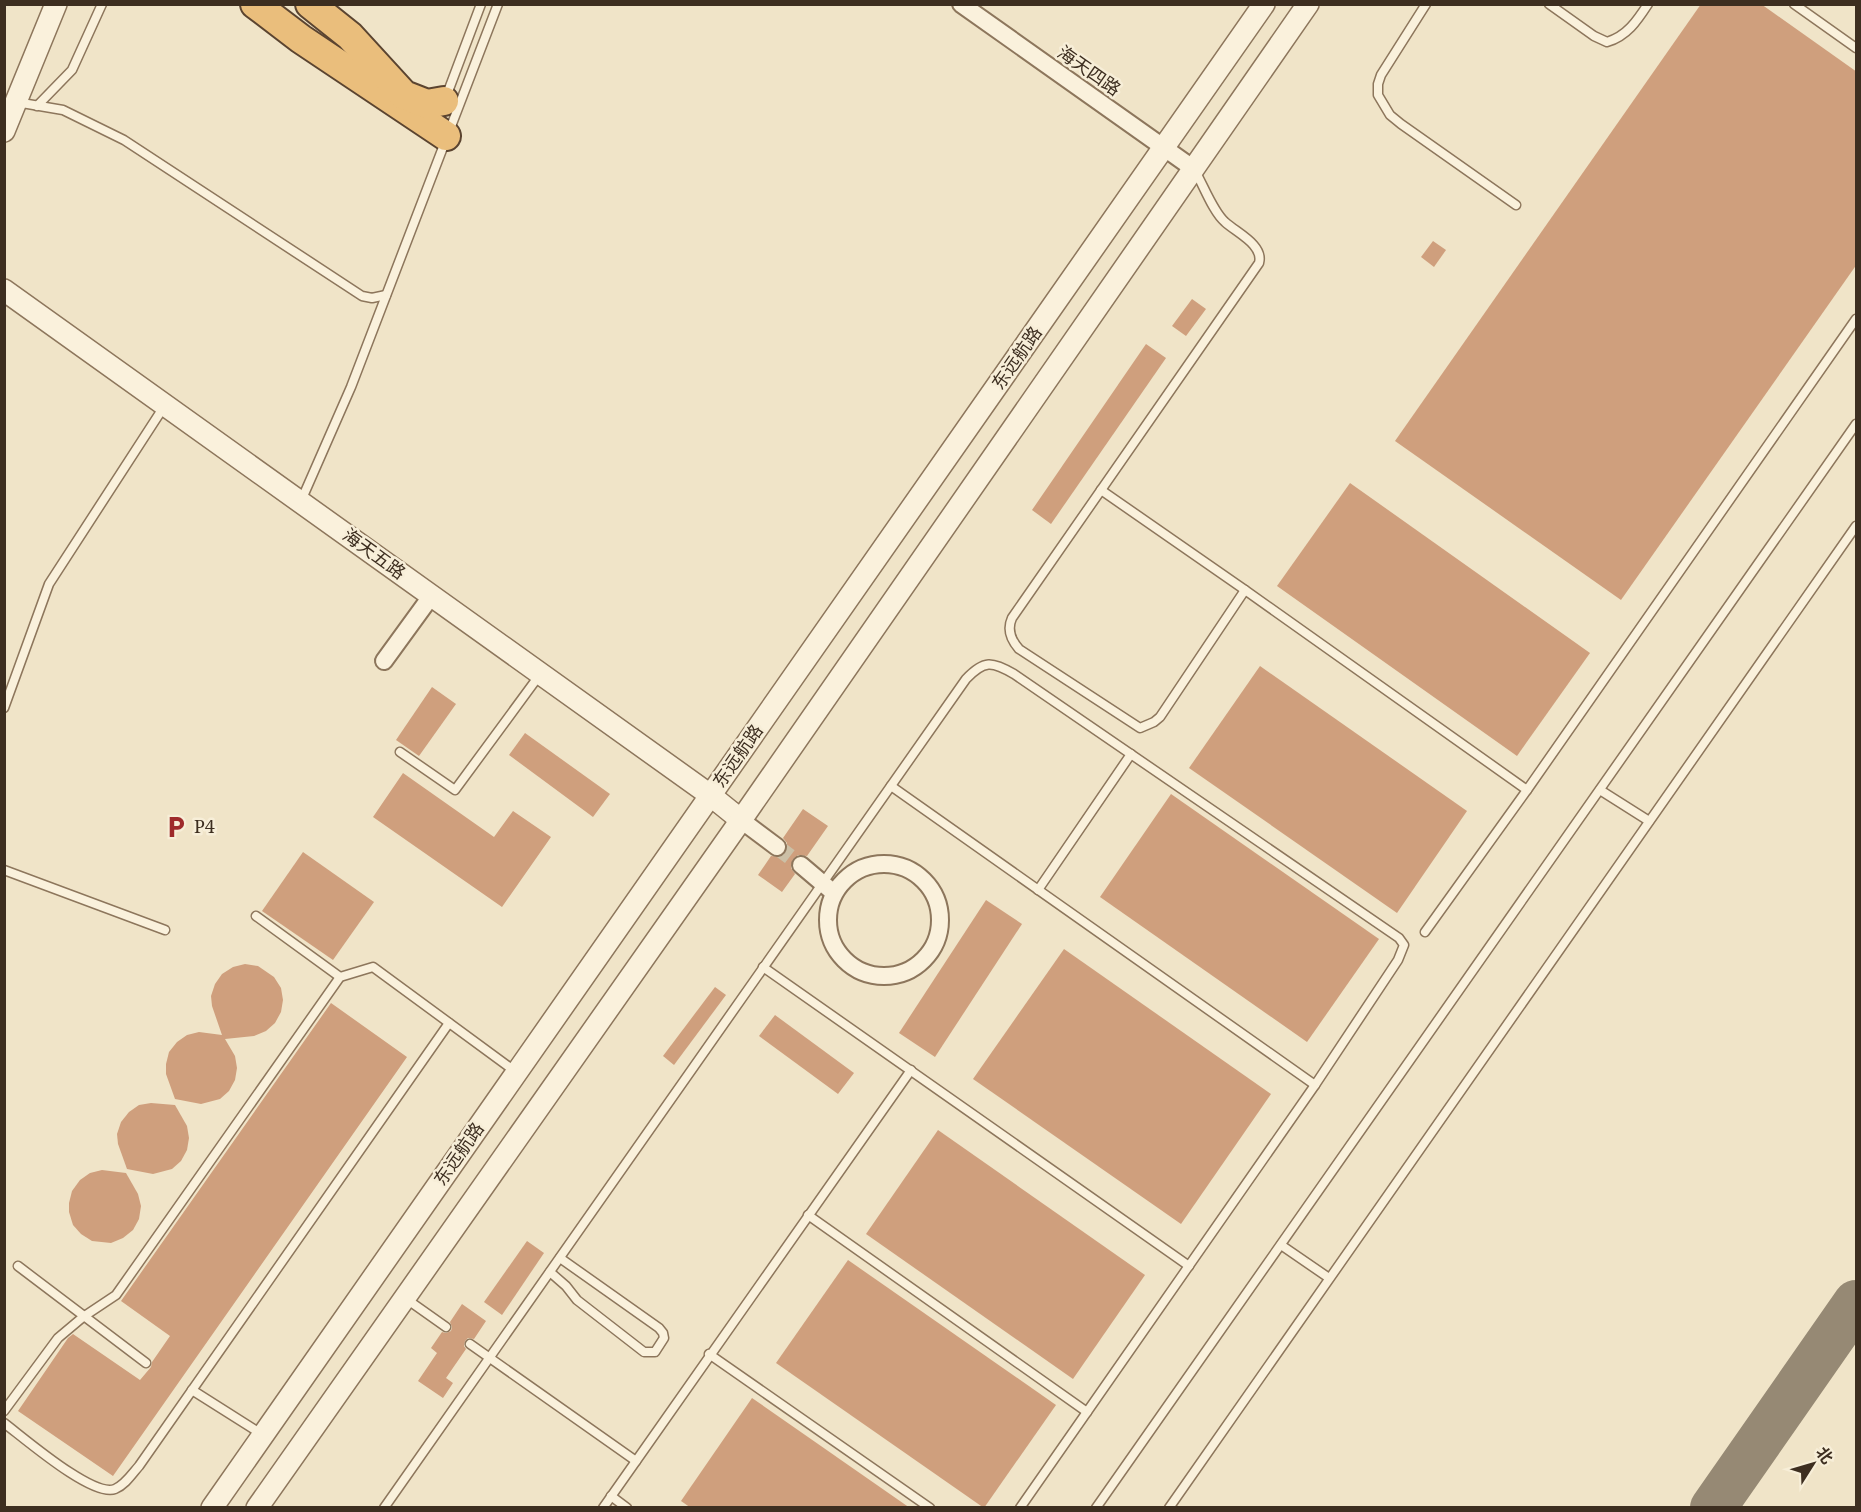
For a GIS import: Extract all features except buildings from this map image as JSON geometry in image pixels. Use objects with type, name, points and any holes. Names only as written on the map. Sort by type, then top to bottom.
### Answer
[{"type":"highway","points":[[255,4],[301,39],[446,136]]},
{"type":"highway","points":[[310,4],[350,36],[404,95],[427,105],[444,101]]},
{"type":"street","points":[[4,131],[27,104],[56,4]]},
{"type":"street","name":"海天四路","points":[[961,4],[1194,169]]},
{"type":"street","name":"东远航路","points":[[212,1508],[1264,4]]},
{"type":"street","name":"东远航路","points":[[257,1508],[741,820],[1308,4]]},
{"type":"street","name":"海天五路","points":[[4,290],[541,673],[741,820]]},
{"type":"street","points":[[384,661],[432,596]]},
{"type":"street","points":[[741,820],[777,848]]},
{"type":"street","points":[[801,865],[828,888],[830,935],[839,955],[856,969],[876,976],[897,975],[916,967],[930,953],[938,935],[940,915],[935,896],[920,877],[898,865],[873,865],[828,888]]},
{"type":"lane","points":[[27,104],[72,70],[102,4]]},
{"type":"lane","points":[[444,101],[481,4]]},
{"type":"lane","points":[[301,501],[351,387],[498,4]]},
{"type":"lane","points":[[1426,4],[1381,75],[1378,95],[1382,104],[1401,124],[1516,205]]},
{"type":"lane","points":[[1549,4],[1593,36],[1607,42],[1616,39],[1632,27],[1648,4]]},
{"type":"lane","points":[[1794,4],[1857,48]]},
{"type":"lane","points":[[27,104],[63,110],[124,140],[362,296],[372,298],[386,295]]},
{"type":"lane","points":[[1194,169],[1223,220],[1258,249],[1261,257],[1259,263],[1012,618],[1011,636],[1019,649],[1140,728],[1160,717],[1245,590]]},
{"type":"lane","points":[[1425,932],[1857,319]]},
{"type":"lane","points":[[4,708],[50,584],[166,405]]},
{"type":"lane","points":[[1095,1508],[1857,424]]},
{"type":"lane","points":[[1101,490],[1527,790]]},
{"type":"lane","points":[[1169,1508],[1857,526]]},
{"type":"lane","points":[[384,1508],[763,967],[828,888],[891,786],[966,679],[977,667],[988,663],[1014,674],[1399,938],[1404,945],[1398,960],[1315,1085],[1020,1508]]},
{"type":"lane","points":[[400,752],[455,790],[541,673]]},
{"type":"lane","points":[[1038,890],[1131,754]]},
{"type":"lane","points":[[891,786],[1315,1085]]},
{"type":"lane","points":[[1600,790],[1649,821]]},
{"type":"lane","points":[[4,870],[165,930]]},
{"type":"lane","points":[[256,916],[340,977]]},
{"type":"lane","points":[[4,1411],[58,1338],[83,1317],[116,1295],[340,977],[373,967],[516,1072]]},
{"type":"lane","points":[[763,967],[1189,1266]]},
{"type":"lane","points":[[4,1424],[84,1482],[100,1490],[114,1490],[126,1482],[448,1023]]},
{"type":"lane","points":[[603,1508],[709,1354],[911,1070]]},
{"type":"lane","points":[[808,1215],[1087,1412]]},
{"type":"lane","points":[[1281,1245],[1329,1278]]},
{"type":"lane","points":[[550,1272],[577,1300],[644,1352],[655,1352],[661,1344],[663,1334],[659,1328],[560,1258]]},
{"type":"lane","points":[[18,1266],[146,1363]]},
{"type":"lane","points":[[405,1298],[446,1327]]},
{"type":"lane","points":[[470,1344],[636,1461]]},
{"type":"lane","points":[[709,1354],[930,1508]]},
{"type":"lane","points":[[192,1390],[262,1435]]},
{"type":"lane","points":[[611,1496],[627,1508]]},
{"type":"taxiway","points":[[1713,1508],[1856,1303]]},
{"type":"tunnel","points":[[777,847],[801,865]]},
{"type":"place","name":"P4","points":[[176,827]]}]
